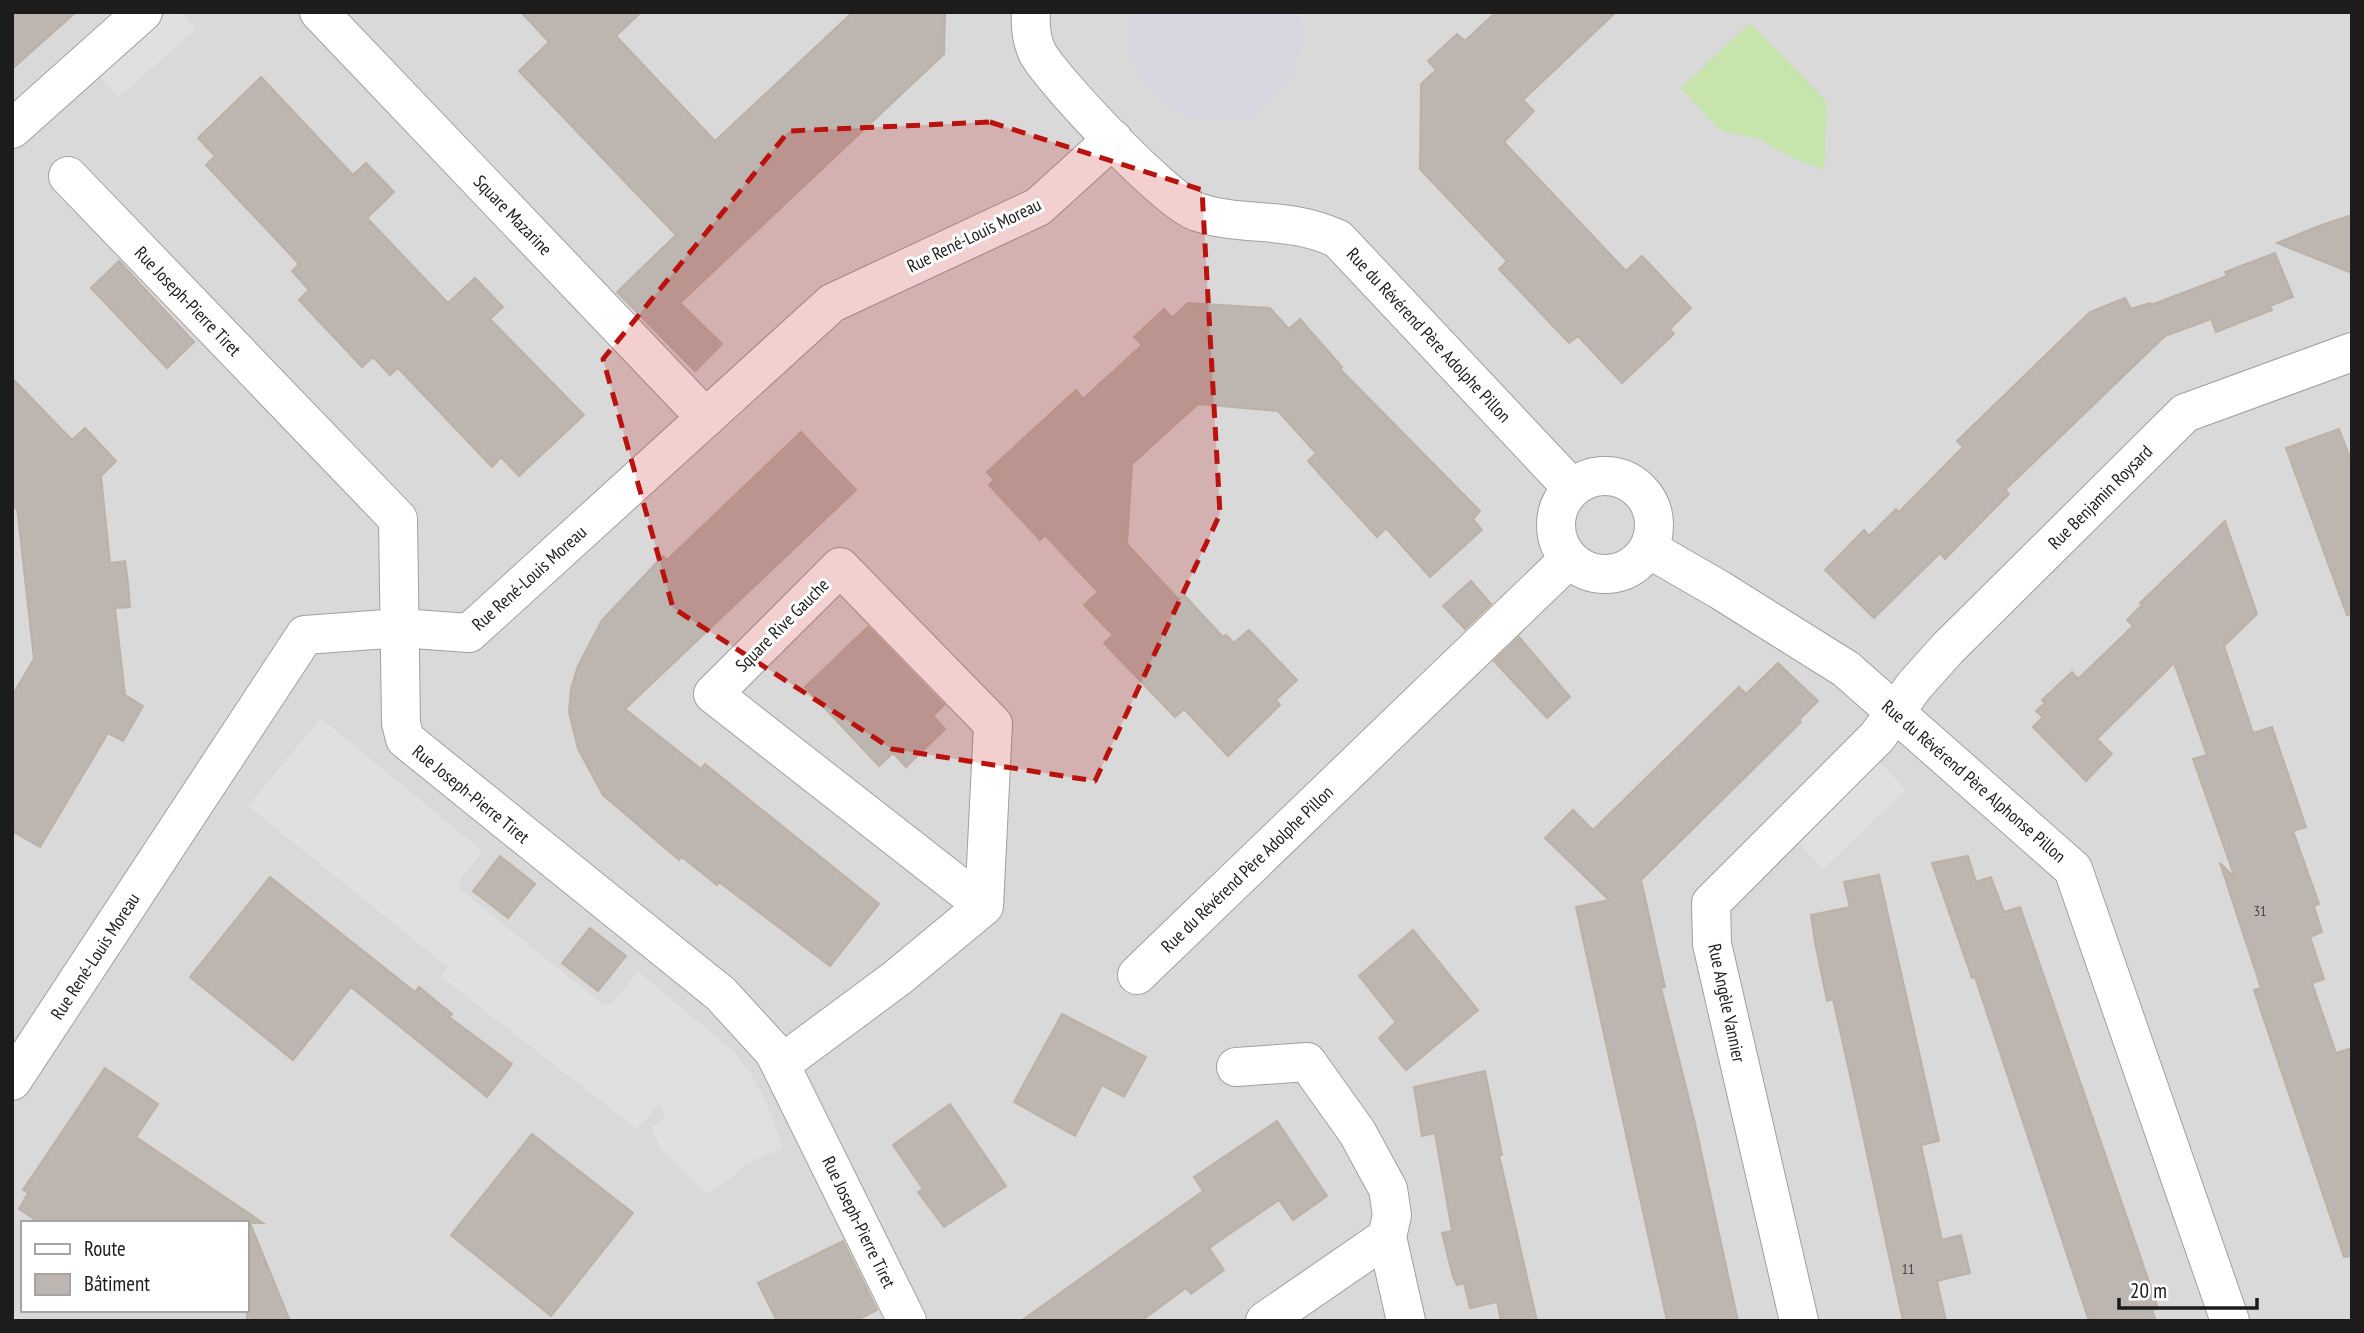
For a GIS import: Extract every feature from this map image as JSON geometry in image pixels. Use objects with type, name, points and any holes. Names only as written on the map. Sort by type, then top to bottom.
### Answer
[{"type":"street","points":[[12,129],[143,12]]},
{"type":"street","name":"Square Mazarine","points":[[319,12],[706,418]]},
{"type":"street","name":"Rue du Révérend Père Adolphe Pillon","points":[[1031,12],[1030,31],[1038,53],[1113,139],[1163,191],[1193,211],[1223,219],[1290,222],[1315,228],[1338,239],[1572,488]]},
{"type":"street","name":"Rue René-Louis Moreau","points":[[12,1081],[305,635],[400,628],[469,633],[832,303],[1038,208],[1113,139]]},
{"type":"street","name":"Rue Joseph-Pierre Tiret","points":[[68,176],[398,519],[401,723],[405,739],[721,994],[774,1052],[907,1321]]},
{"type":"street","name":"Rue Benjamin Roysard","points":[[1896,712],[1947,649],[2185,413],[2352,352]]},
{"type":"street","points":[[1599,475],[1629,481],[1641,490],[1650,503],[1655,519],[1649,549],[1639,562],[1612,574],[1596,574],[1582,569],[1560,546],[1556,531],[1562,500],[1572,488],[1599,475]]},
{"type":"street","name":"Rue du Révérend Père Alphonse Pillon","points":[[1649,549],[1846,669],[2073,869],[2230,1321]]},
{"type":"street","name":"Rue du Révérend Père Adolphe Pillon","points":[[1137,975],[1570,559]]},
{"type":"street","name":"Square Rive Gauche","points":[[840,567],[993,724],[984,906],[713,694],[840,567]]},
{"type":"street","name":"Rue Angèle Vannier","points":[[1799,1321],[1712,944],[1711,903],[1878,737],[1896,712]]},
{"type":"street","points":[[781,1064],[897,978],[984,906]]},
{"type":"street","points":[[1236,1067],[1307,1062],[1357,1132],[1388,1189],[1392,1215],[1387,1237],[1406,1321]]},
{"type":"street","points":[[1265,1321],[1387,1237]]},
{"type":"highlighted area","points":[[990,122],[1202,190],[1220,514],[1095,781],[892,749],[673,608],[603,359],[789,131]]},
{"type":"shaded area","points":[[12,12],[2352,12],[2352,1321],[12,1321]]},
{"type":"shaded area","points":[[168,12],[181,12],[196,29],[119,97],[99,75]]},
{"type":"shaded area","points":[[1131,12],[1299,12],[1301,46],[1291,76],[1253,116],[1234,120],[1198,119],[1168,107],[1142,81],[1128,50],[1127,24]]},
{"type":"shaded area","points":[[321,718],[482,851],[459,882],[461,890],[535,950],[604,1005],[612,1004],[638,971],[733,1051],[749,1071],[767,1104],[783,1148],[745,1164],[727,1181],[706,1193],[660,1148],[652,1127],[666,1116],[659,1104],[637,1129],[440,976],[448,967],[248,806]]},
{"type":"shaded area","points":[[1880,763],[1906,790],[1823,869],[1797,841]]},
{"type":"green space","points":[[1750,23],[1827,102],[1824,170],[1793,158],[1759,139],[1719,130],[1681,88]]},
{"type":"building","points":[[12,12],[76,12],[12,69]]},
{"type":"building","points":[[521,12],[641,12],[616,36],[715,141],[853,12],[945,12],[944,54],[680,303],[722,344],[695,371],[617,292],[676,235],[519,71],[549,42]]},
{"type":"building","points":[[1496,12],[1616,12],[1523,100],[1534,111],[1504,142],[1626,271],[1642,256],[1691,308],[1670,329],[1674,334],[1622,383],[1578,336],[1569,343],[1499,269],[1507,261],[1420,169],[1421,84],[1436,70],[1428,61],[1457,34],[1465,41]]},
{"type":"building","points":[[261,77],[353,175],[366,163],[394,192],[367,218],[448,303],[475,278],[503,307],[490,319],[584,415],[519,476],[501,457],[492,467],[398,368],[390,375],[373,357],[362,367],[299,300],[309,290],[292,271],[299,264],[206,165],[215,156],[198,138]]},
{"type":"building","points":[[2352,215],[2352,273],[2277,243],[2319,226]]},
{"type":"building","points":[[2275,253],[2293,297],[2270,306],[2272,310],[2216,332],[2211,319],[2165,336],[2005,490],[2009,494],[1945,559],[1940,553],[1874,618],[1825,570],[1864,530],[1869,536],[1896,509],[1899,512],[1963,447],[1957,441],[2090,312],[2125,298],[2131,309],[2150,303],[2151,305],[2227,276],[2225,272]]},
{"type":"building","points":[[119,261],[194,342],[167,368],[91,288]]},
{"type":"building","points":[[1188,303],[1270,308],[1289,329],[1300,319],[1342,367],[1340,369],[1480,511],[1473,519],[1482,530],[1430,577],[1386,528],[1377,537],[1308,461],[1316,453],[1278,411],[1198,404],[1132,464],[1127,544],[1179,600],[1184,595],[1223,637],[1226,635],[1234,643],[1249,630],[1297,680],[1276,700],[1280,705],[1228,756],[1184,709],[1175,717],[1104,643],[1113,635],[1084,605],[1098,592],[1045,535],[1040,540],[989,485],[994,480],[987,472],[1076,390],[1083,399],[1142,345],[1134,337],[1164,309],[1172,318]]},
{"type":"building","points":[[12,378],[72,440],[85,428],[116,461],[101,476],[110,563],[125,561],[128,583],[130,607],[115,608],[125,695],[143,706],[123,741],[108,733],[40,847],[12,831],[12,696],[34,659],[17,507],[12,510]]},
{"type":"building","points":[[2339,429],[2352,463],[2352,614],[2347,615],[2286,448]]},
{"type":"building","points":[[801,432],[856,490],[625,709],[701,769],[705,764],[879,904],[830,966],[719,882],[717,885],[682,857],[679,860],[603,795],[578,749],[569,712],[571,689],[578,666],[602,620],[663,556],[667,560]]},
{"type":"building","points":[[2225,521],[2257,614],[2224,646],[2253,733],[2272,727],[2306,827],[2293,831],[2319,904],[2314,906],[2322,932],[2310,937],[2324,979],[2312,983],[2336,1053],[2352,1048],[2352,1256],[2344,1257],[2254,990],[2261,988],[2220,863],[2235,878],[2193,759],[2207,755],[2174,663],[2097,739],[2112,754],[2086,781],[2033,727],[2043,717],[2036,711],[2045,703],[2042,700],[2072,672],[2078,679],[2133,626],[2127,620],[2142,605],[2140,603]]},
{"type":"building","points":[[1471,581],[1491,604],[1465,629],[1443,606]]},
{"type":"building","points":[[868,627],[944,705],[933,716],[945,729],[906,767],[893,753],[879,766],[805,687]]},
{"type":"building","points":[[1519,637],[1570,697],[1547,718],[1494,661]]},
{"type":"building","points":[[1778,663],[1818,701],[1799,720],[1801,722],[1641,880],[1665,987],[1661,988],[1694,1119],[1738,1321],[1667,1321],[1576,907],[1609,900],[1545,838],[1573,810],[1593,830],[1739,687],[1746,694]]},
{"type":"building","points":[[500,856],[535,884],[508,918],[473,891]]},
{"type":"building","points":[[1968,856],[1976,882],[1991,877],[2004,912],[2020,907],[2158,1308],[2152,1310],[2156,1321],[2089,1321],[1975,977],[1972,978],[1932,863]]},
{"type":"building","points":[[1879,875],[1939,1141],[1921,1145],[1942,1240],[1961,1235],[1970,1273],[1937,1281],[1946,1321],[1903,1321],[1833,999],[1827,1001],[1815,942],[1811,915],[1850,907],[1844,882]]},
{"type":"building","points":[[270,877],[415,992],[419,987],[452,1014],[449,1017],[512,1064],[487,1097],[351,987],[293,1060],[190,977]]},
{"type":"building","points":[[590,928],[626,956],[598,991],[562,963]]},
{"type":"building","points":[[1413,930],[1478,1010],[1406,1070],[1379,1038],[1396,1022],[1359,976]]},
{"type":"building","points":[[1062,1014],[1146,1057],[1124,1097],[1102,1085],[1075,1136],[1014,1102]]},
{"type":"building","points":[[105,1068],[158,1104],[136,1137],[263,1223],[250,1223],[290,1321],[247,1321],[248,1221],[37,1221],[19,1209],[28,1193],[23,1190]]},
{"type":"building","points":[[1485,1071],[1502,1155],[1499,1155],[1537,1321],[1501,1321],[1497,1302],[1470,1308],[1464,1283],[1457,1285],[1453,1277],[1442,1233],[1452,1231],[1435,1133],[1422,1136],[1414,1087]]},
{"type":"building","points":[[950,1104],[1006,1186],[944,1227],[918,1192],[923,1189],[893,1145]]},
{"type":"building","points":[[1277,1121],[1327,1196],[1293,1220],[1279,1200],[1209,1248],[1224,1270],[1191,1294],[1186,1288],[1141,1321],[1021,1321],[1203,1191],[1194,1177]]},
{"type":"building","points":[[532,1134],[633,1213],[551,1316],[451,1235]]},
{"type":"building","points":[[843,1241],[877,1310],[855,1321],[777,1321],[758,1283]]}]
